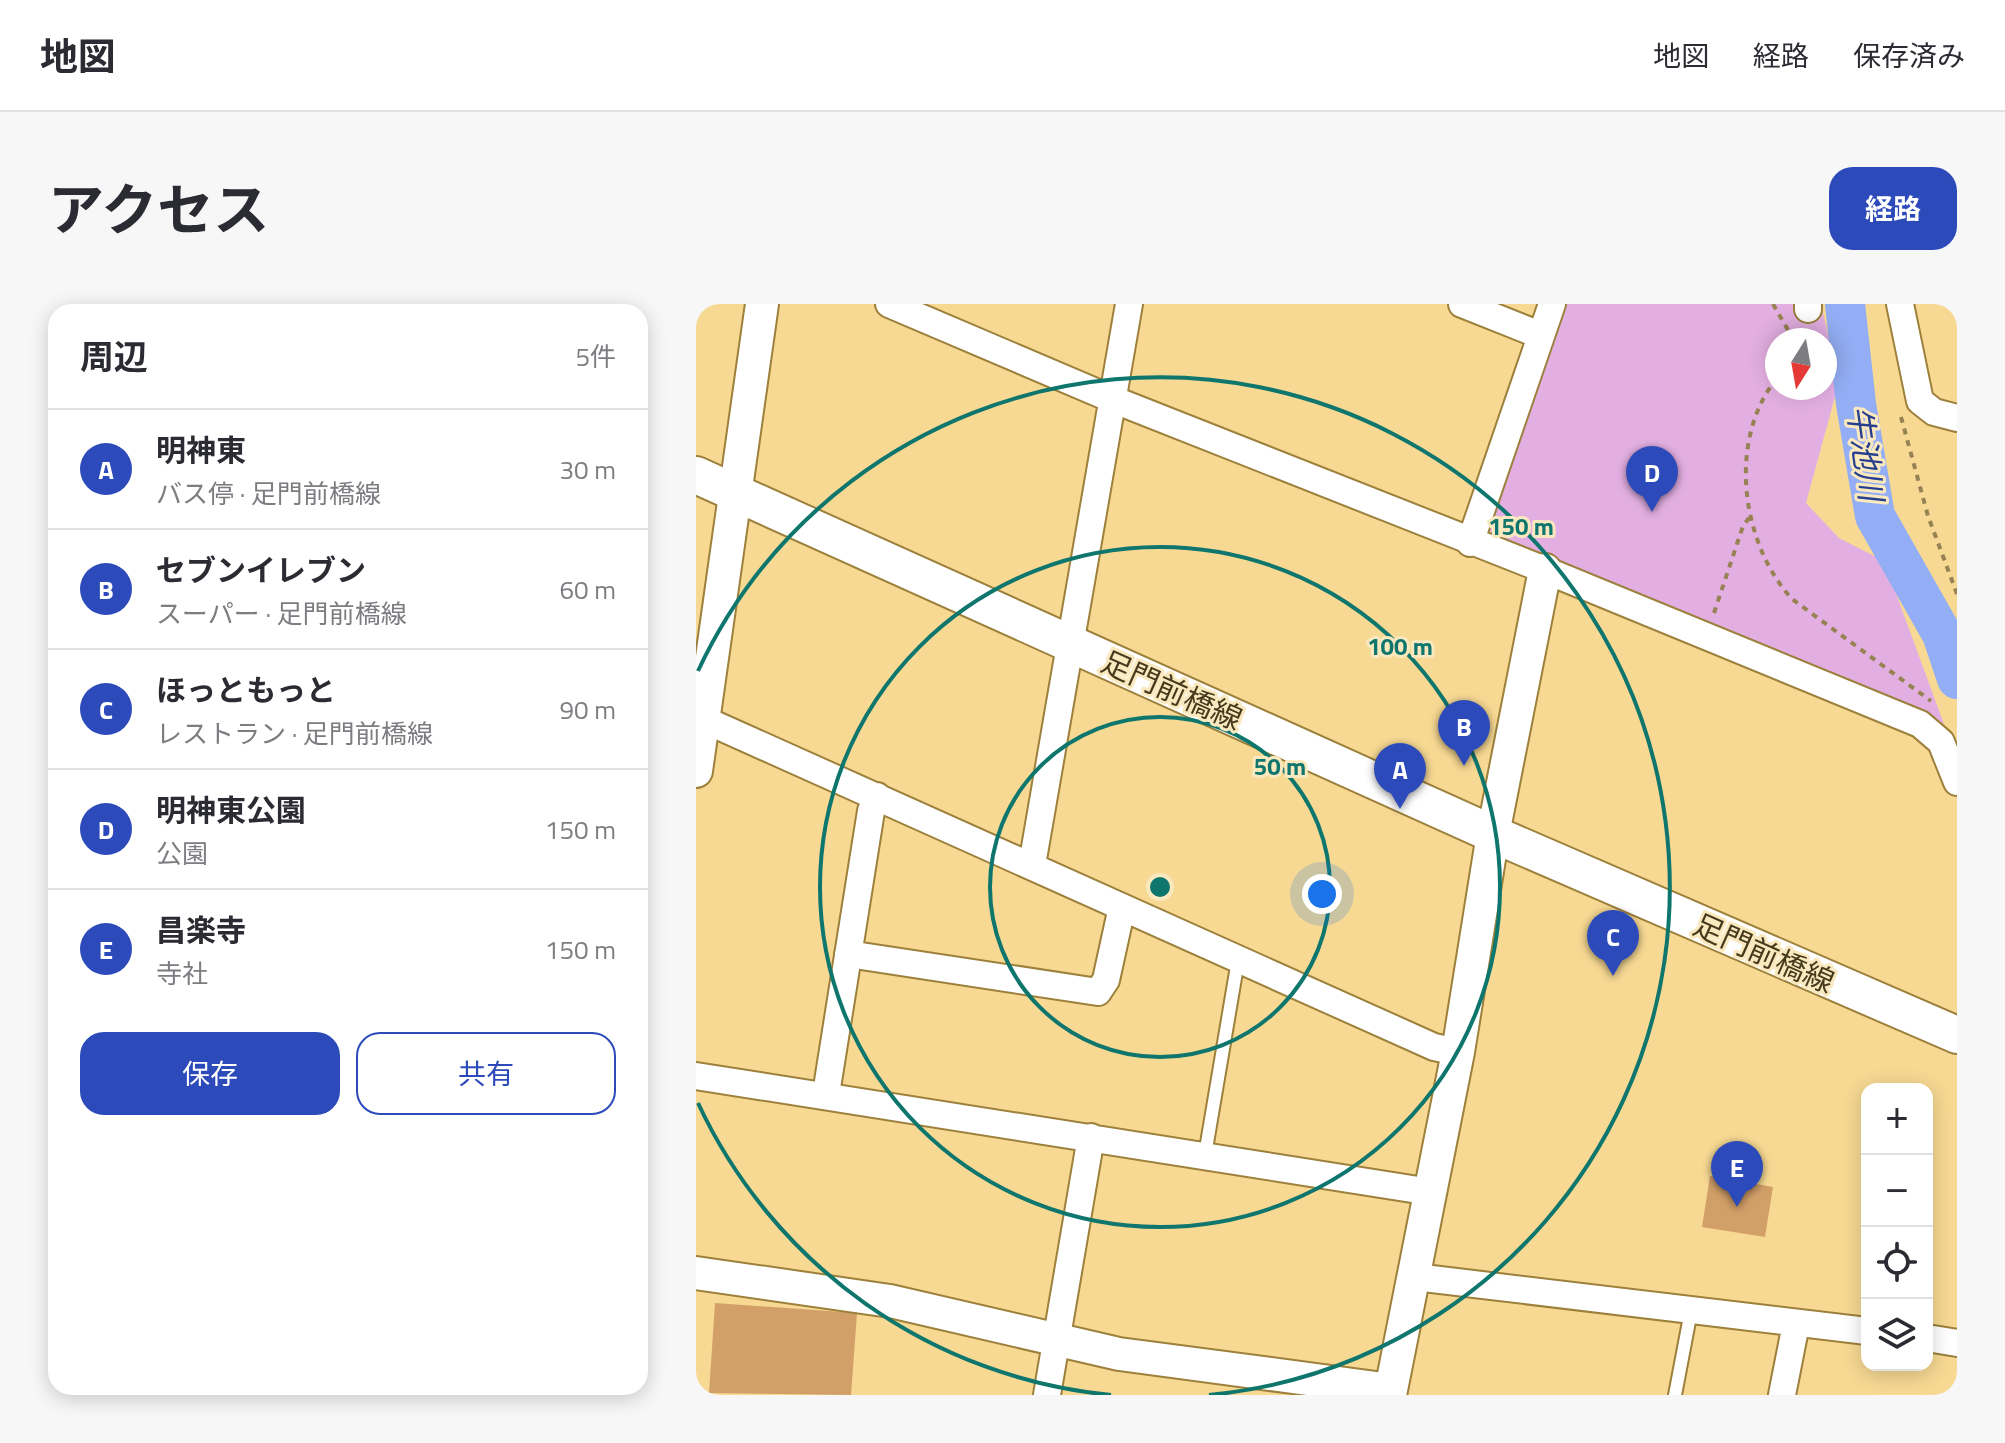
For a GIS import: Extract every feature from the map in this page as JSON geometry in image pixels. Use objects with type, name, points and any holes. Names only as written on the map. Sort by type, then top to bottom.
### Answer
[{"type":"main road","name":"足門前橋線","points":[[696,475],[1493,834],[1957,1035]]},
{"type":"street","points":[[696,771],[700,718],[762,304]]},
{"type":"street","points":[[889,304],[1112,399],[1470,543],[1545,570],[1933,732],[1941,742],[1957,782]]},
{"type":"street","points":[[1032,865],[1129,304]]},
{"type":"street","points":[[1462,304],[1540,335]]},
{"type":"street","points":[[1470,543],[1552,304]]},
{"type":"street","points":[[1900,304],[1920,401],[1934,412],[1957,418]]},
{"type":"street","points":[[696,1273],[890,1301],[1119,1354],[1393,1393],[1458,1052],[1493,834],[1545,570]]},
{"type":"street","points":[[700,718],[1434,1047],[1458,1052]]},
{"type":"street","points":[[826,1094],[871,811],[877,796]]},
{"type":"street","points":[[848,954],[1098,992],[1106,980],[1122,907]]},
{"type":"street","points":[[696,1076],[826,1094],[1431,1192]]},
{"type":"street","points":[[1047,1395],[1091,1137]]},
{"type":"street","points":[[1415,1277],[1861,1330]]},
{"type":"street","points":[[1782,1395],[1796,1324]]},
{"type":"street","points":[[1933,1339],[1957,1343]]},
{"type":"lane","points":[[1205,1155],[1236,972],[1242,961]]},
{"type":"lane","points":[[1675,1395],[1691,1311]]},
{"type":"path","points":[[1773,304],[1787,328]]},
{"type":"path","points":[[1765,399],[1758,411],[1749,445],[1745,489],[1749,518],[1777,582],[1792,599],[1930,698],[1933,732]]},
{"type":"path","points":[[1899,410],[1928,516],[1957,594]]},
{"type":"path","points":[[1703,637],[1722,595],[1743,526],[1749,518]]},
{"type":"shaded area","points":[[1565,304],[1821,304],[1827,328],[1765,328],[1765,400],[1834,400],[1806,503],[1839,538],[1884,561],[1944,724],[1491,533],[1486,521]]},
{"type":"building","points":[[1710,1176],[1773,1187],[1765,1237],[1702,1227]]},
{"type":"building","points":[[715,1303],[857,1313],[851,1395],[709,1393]]},
{"type":"waterway","name":"牛池川","points":[[1845,304],[1856,404],[1875,516],[1942,634],[1957,679]]},
{"type":"place","name":"明神東公園","points":[[1652,512]]},
{"type":"place","name":"セブンイレブン","points":[[1464,766]]},
{"type":"place","name":"明神東","points":[[1400,809]]},
{"type":"place","name":"ほっともっと","points":[[1613,976]]},
{"type":"place","name":"昌楽寺","points":[[1737,1207]]}]
